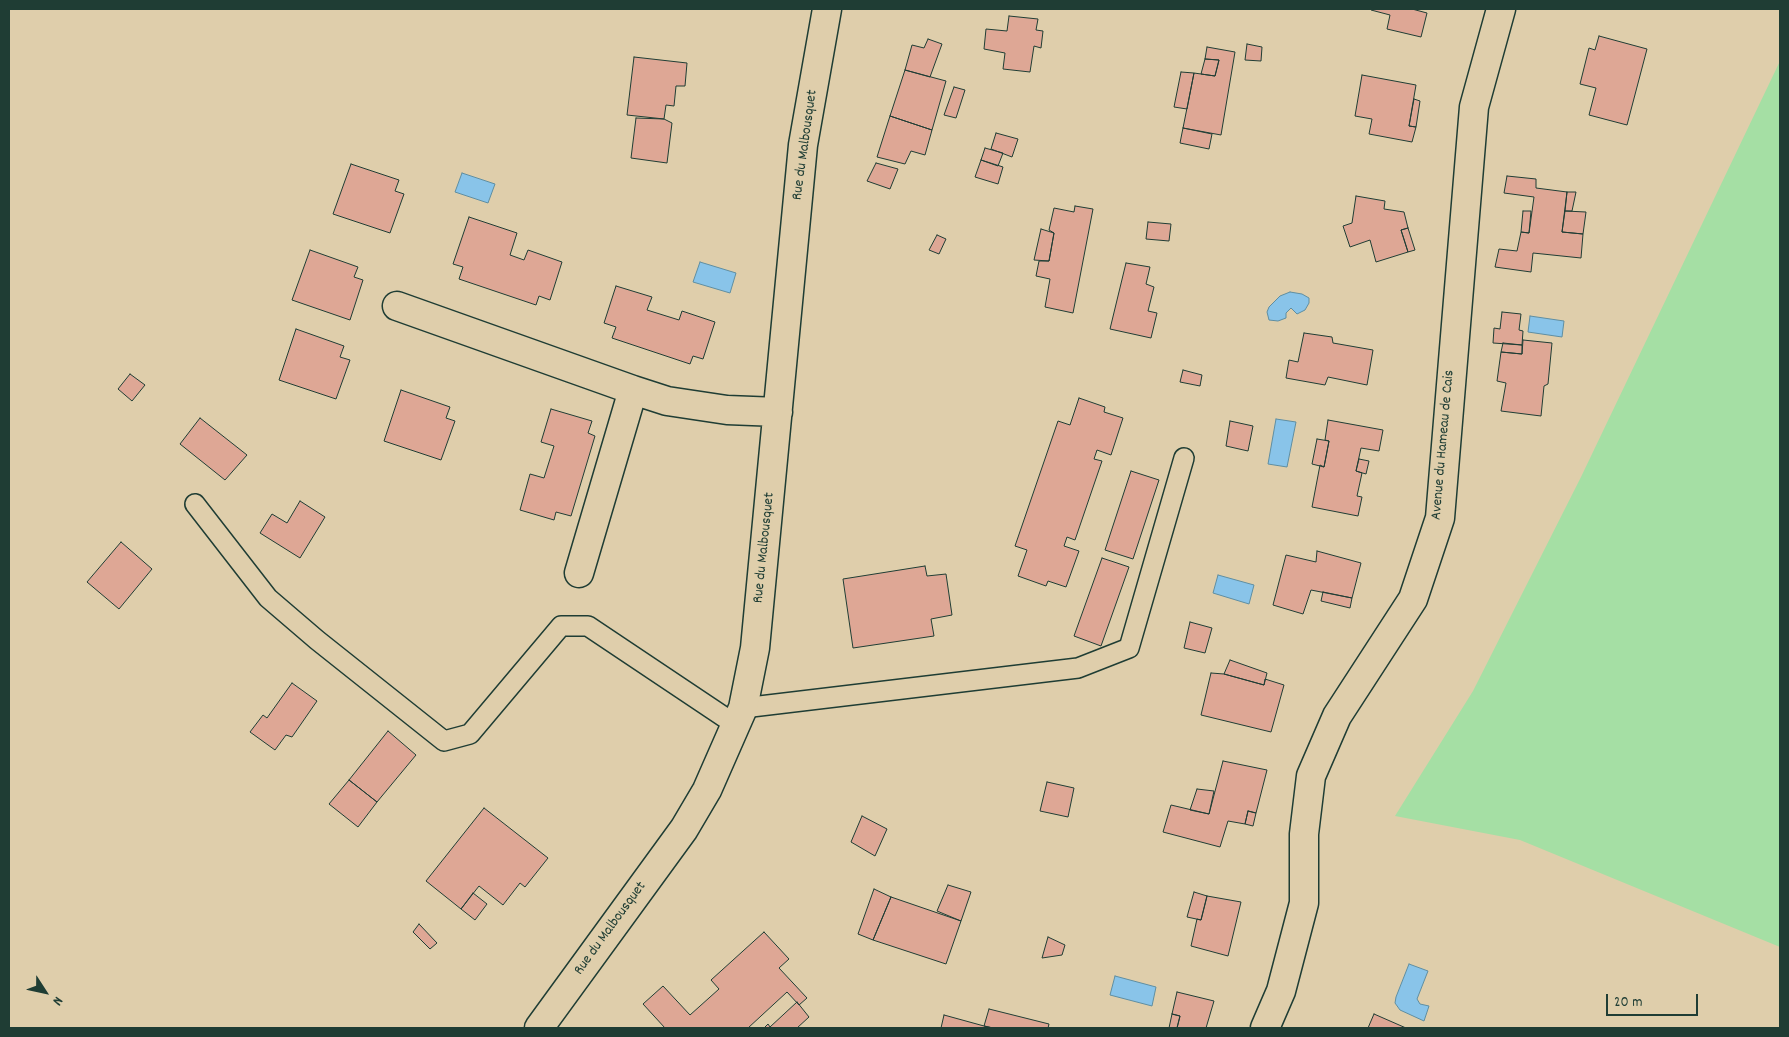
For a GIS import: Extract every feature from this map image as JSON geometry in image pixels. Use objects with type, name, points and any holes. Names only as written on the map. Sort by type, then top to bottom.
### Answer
[{"type":"street","name":"Rue du Malbousquet","points":[[539,1028],[684,829],[707,790],[740,717],[755,648],[803,145],[827,9]]},
{"type":"street","name":"Avenue du Hameau de Cais","points":[[1265,1028],[1281,991],[1304,903],[1304,834],[1311,776],[1337,716],[1413,598],[1440,518],[1474,107],[1501,9]]},
{"type":"street","points":[[397,306],[668,401],[727,410],[778,412]]},
{"type":"street","points":[[579,572],[633,390]]},
{"type":"lane","points":[[195,504],[268,598],[317,640],[444,741],[470,734],[561,626],[588,626],[740,717],[1078,668],[1128,648],[1184,458]]},
{"type":"green space","points":[[1780,61],[1780,947],[1520,840],[1395,816],[1473,691],[1581,477]]},
{"type":"water","points":[[462,173],[495,184],[488,203],[455,192]]},
{"type":"water","points":[[700,262],[736,273],[730,293],[693,282]]},
{"type":"water","points":[[1290,292],[1302,294],[1309,298],[1309,303],[1305,310],[1297,314],[1291,308],[1286,313],[1286,318],[1278,321],[1269,320],[1267,312],[1269,307],[1280,296]]},
{"type":"water","points":[[1530,316],[1564,321],[1562,337],[1528,332]]},
{"type":"water","points":[[1276,419],[1296,422],[1287,467],[1268,464]]},
{"type":"water","points":[[1218,575],[1254,585],[1249,604],[1213,593]]},
{"type":"water","points":[[1409,964],[1428,971],[1417,999],[1420,1004],[1429,1006],[1424,1021],[1400,1010],[1395,1003]]},
{"type":"water","points":[[1115,976],[1156,987],[1152,1006],[1110,995]]},
{"type":"building","points":[[1371,9],[1412,9],[1427,13],[1421,37],[1387,29],[1390,15]]},
{"type":"building","points":[[1009,16],[1038,19],[1036,30],[1043,31],[1041,48],[1034,46],[1030,72],[1003,69],[1005,53],[984,49],[986,29],[1007,31]]},
{"type":"building","points":[[1599,36],[1647,49],[1627,125],[1589,115],[1596,88],[1580,84],[1589,48],[1595,50]]},
{"type":"building","points":[[928,39],[942,44],[930,77],[905,70],[912,45],[924,48]]},
{"type":"building","points":[[1247,44],[1262,47],[1261,61],[1245,60]]},
{"type":"building","points":[[1207,47],[1235,52],[1221,135],[1183,128],[1194,73],[1215,76],[1219,60],[1205,59]]},
{"type":"building","points":[[634,57],[687,63],[685,86],[676,86],[674,106],[666,105],[664,119],[627,115]]},
{"type":"building","points":[[1205,59],[1219,60],[1215,76],[1201,74]]},
{"type":"building","points":[[905,70],[946,81],[932,130],[890,116]]},
{"type":"building","points":[[1181,72],[1194,73],[1187,109],[1174,107]]},
{"type":"building","points":[[1362,75],[1416,85],[1409,126],[1416,127],[1412,142],[1369,134],[1372,119],[1355,116]]},
{"type":"building","points":[[954,87],[965,90],[956,118],[944,115]]},
{"type":"building","points":[[1414,99],[1420,101],[1416,127],[1409,126]]},
{"type":"building","points":[[890,116],[932,130],[925,155],[911,151],[905,164],[877,157]]},
{"type":"building","points":[[636,118],[664,119],[672,123],[667,163],[631,158]]},
{"type":"building","points":[[1183,128],[1212,134],[1209,149],[1180,143]]},
{"type":"building","points":[[996,133],[1018,139],[1012,157],[991,149]]},
{"type":"building","points":[[985,148],[1003,153],[998,166],[981,160]]},
{"type":"building","points":[[981,160],[1003,167],[998,184],[975,177]]},
{"type":"building","points":[[876,163],[898,169],[890,189],[867,181]]},
{"type":"building","points":[[351,164],[399,180],[395,191],[404,194],[390,233],[333,214]]},
{"type":"building","points":[[1507,176],[1536,179],[1536,188],[1567,192],[1562,232],[1583,234],[1581,258],[1533,253],[1531,272],[1495,267],[1499,249],[1517,251],[1521,232],[1529,233],[1534,197],[1504,193]]},
{"type":"building","points":[[1567,192],[1576,192],[1572,211],[1565,211]]},
{"type":"building","points":[[1356,196],[1385,201],[1384,209],[1404,212],[1408,228],[1401,230],[1408,252],[1376,262],[1370,240],[1350,247],[1343,226],[1352,223]]},
{"type":"building","points":[[1075,206],[1093,209],[1073,313],[1045,307],[1050,279],[1036,276],[1039,261],[1049,261],[1054,233],[1049,230],[1054,208],[1074,212]]},
{"type":"building","points":[[1523,211],[1531,211],[1529,233],[1521,232]]},
{"type":"building","points":[[1565,211],[1586,212],[1583,234],[1562,232]]},
{"type":"building","points":[[469,217],[517,233],[510,255],[524,260],[528,250],[562,262],[550,300],[539,296],[536,305],[459,279],[463,267],[453,264]]},
{"type":"building","points":[[1148,222],[1171,224],[1169,241],[1146,239]]},
{"type":"building","points":[[1408,228],[1415,250],[1408,252],[1401,230]]},
{"type":"building","points":[[1041,229],[1054,233],[1049,261],[1034,260]]},
{"type":"building","points":[[937,235],[946,239],[939,254],[929,250]]},
{"type":"building","points":[[310,250],[358,267],[354,277],[363,280],[350,320],[292,300]]},
{"type":"building","points":[[1126,263],[1150,267],[1146,284],[1154,287],[1148,311],[1157,313],[1151,338],[1110,329]]},
{"type":"building","points":[[616,286],[652,297],[647,310],[679,320],[682,311],[715,322],[703,359],[693,356],[690,364],[612,338],[616,327],[604,323]]},
{"type":"building","points":[[1502,312],[1521,314],[1519,330],[1523,331],[1522,345],[1493,343],[1494,328],[1500,329]]},
{"type":"building","points":[[296,329],[344,346],[340,357],[350,360],[336,399],[279,380]]},
{"type":"building","points":[[1304,333],[1332,337],[1333,343],[1373,350],[1367,385],[1328,377],[1325,385],[1286,378],[1289,360],[1298,362]]},
{"type":"building","points":[[1523,340],[1552,343],[1548,384],[1544,386],[1541,416],[1501,411],[1506,383],[1497,381],[1501,352],[1522,354]]},
{"type":"building","points":[[1503,343],[1522,345],[1522,354],[1501,352]]},
{"type":"building","points":[[1183,370],[1202,375],[1200,386],[1180,382]]},
{"type":"building","points":[[130,374],[145,385],[132,401],[118,389]]},
{"type":"building","points":[[401,390],[450,407],[446,418],[455,421],[441,460],[384,441]]},
{"type":"building","points":[[1079,398],[1105,407],[1104,412],[1123,418],[1111,455],[1097,450],[1094,459],[1102,461],[1075,540],[1067,537],[1064,546],[1079,551],[1066,587],[1048,581],[1046,586],[1018,576],[1027,550],[1015,546],[1058,421],[1070,425]]},
{"type":"building","points":[[551,409],[592,421],[588,433],[595,436],[571,516],[556,512],[554,520],[520,510],[530,474],[544,478],[554,446],[541,442]]},
{"type":"building","points":[[200,418],[247,455],[225,480],[180,444]]},
{"type":"building","points":[[1328,420],[1383,430],[1379,451],[1361,448],[1356,471],[1362,473],[1357,496],[1362,497],[1358,516],[1312,507],[1320,465],[1324,467],[1329,441],[1325,440]]},
{"type":"building","points":[[1230,421],[1253,426],[1248,451],[1226,446]]},
{"type":"building","points":[[1317,439],[1329,441],[1324,467],[1312,464]]},
{"type":"building","points":[[1359,459],[1369,461],[1366,474],[1356,471]]},
{"type":"building","points":[[1131,471],[1159,480],[1133,559],[1105,550]]},
{"type":"building","points":[[300,501],[325,517],[300,558],[260,533],[272,514],[287,523]]},
{"type":"building","points":[[121,542],[152,569],[119,609],[87,582]]},
{"type":"building","points":[[1317,551],[1361,563],[1352,598],[1311,590],[1303,614],[1273,605],[1286,555],[1316,562]]},
{"type":"building","points":[[1102,558],[1129,567],[1101,646],[1074,636]]},
{"type":"building","points":[[925,566],[927,576],[946,574],[952,615],[931,619],[934,636],[853,648],[843,579]]},
{"type":"building","points":[[1323,592],[1352,598],[1350,608],[1321,601]]},
{"type":"building","points":[[1190,622],[1212,628],[1205,653],[1184,648]]},
{"type":"building","points":[[1230,660],[1267,673],[1264,685],[1224,674]]},
{"type":"building","points":[[1211,673],[1224,674],[1264,685],[1265,679],[1284,685],[1271,732],[1201,715]]},
{"type":"building","points":[[292,683],[317,701],[292,737],[286,735],[275,750],[250,732],[263,715],[267,718]]},
{"type":"building","points":[[388,731],[416,755],[377,802],[349,780]]},
{"type":"building","points":[[1223,761],[1267,770],[1256,813],[1248,811],[1245,824],[1228,821],[1220,847],[1163,832],[1171,805],[1209,814]]},
{"type":"building","points":[[349,780],[377,802],[358,827],[329,804]]},
{"type":"building","points":[[1047,782],[1074,788],[1068,817],[1040,811]]},
{"type":"building","points":[[1197,789],[1214,791],[1209,814],[1190,810]]},
{"type":"building","points":[[484,808],[548,858],[525,887],[520,883],[503,905],[479,886],[461,909],[426,881]]},
{"type":"building","points":[[1248,811],[1256,813],[1253,826],[1245,824]]},
{"type":"building","points":[[862,816],[887,829],[875,856],[851,842]]},
{"type":"building","points":[[948,885],[971,892],[961,921],[937,911]]},
{"type":"building","points":[[874,889],[891,897],[873,940],[858,934]]},
{"type":"building","points":[[1194,892],[1207,896],[1201,920],[1187,917]]},
{"type":"building","points":[[473,893],[487,904],[475,920],[461,909]]},
{"type":"building","points":[[1207,896],[1241,902],[1228,956],[1191,946],[1197,919],[1201,920]]},
{"type":"building","points":[[891,897],[961,921],[946,964],[873,940]]},
{"type":"building","points":[[419,924],[437,943],[430,949],[413,932]]},
{"type":"building","points":[[764,932],[789,959],[779,968],[807,998],[799,1005],[787,992],[748,1028],[665,1028],[643,1004],[663,986],[690,1015],[719,989],[711,980]]},
{"type":"building","points":[[1048,937],[1065,945],[1062,955],[1042,958]]},
{"type":"building","points":[[1177,992],[1214,1001],[1206,1028],[1177,1028],[1180,1016],[1172,1014]]},
{"type":"building","points":[[797,1002],[809,1017],[797,1028],[764,1028],[768,1024],[770,1027]]},
{"type":"building","points":[[989,1009],[1049,1024],[1048,1028],[993,1028],[984,1026]]},
{"type":"building","points":[[1172,1014],[1180,1016],[1177,1028],[1169,1028]]},
{"type":"building","points":[[1374,1014],[1406,1028],[1368,1028]]},
{"type":"building","points":[[944,1015],[984,1026],[993,1028],[941,1028]]}]
